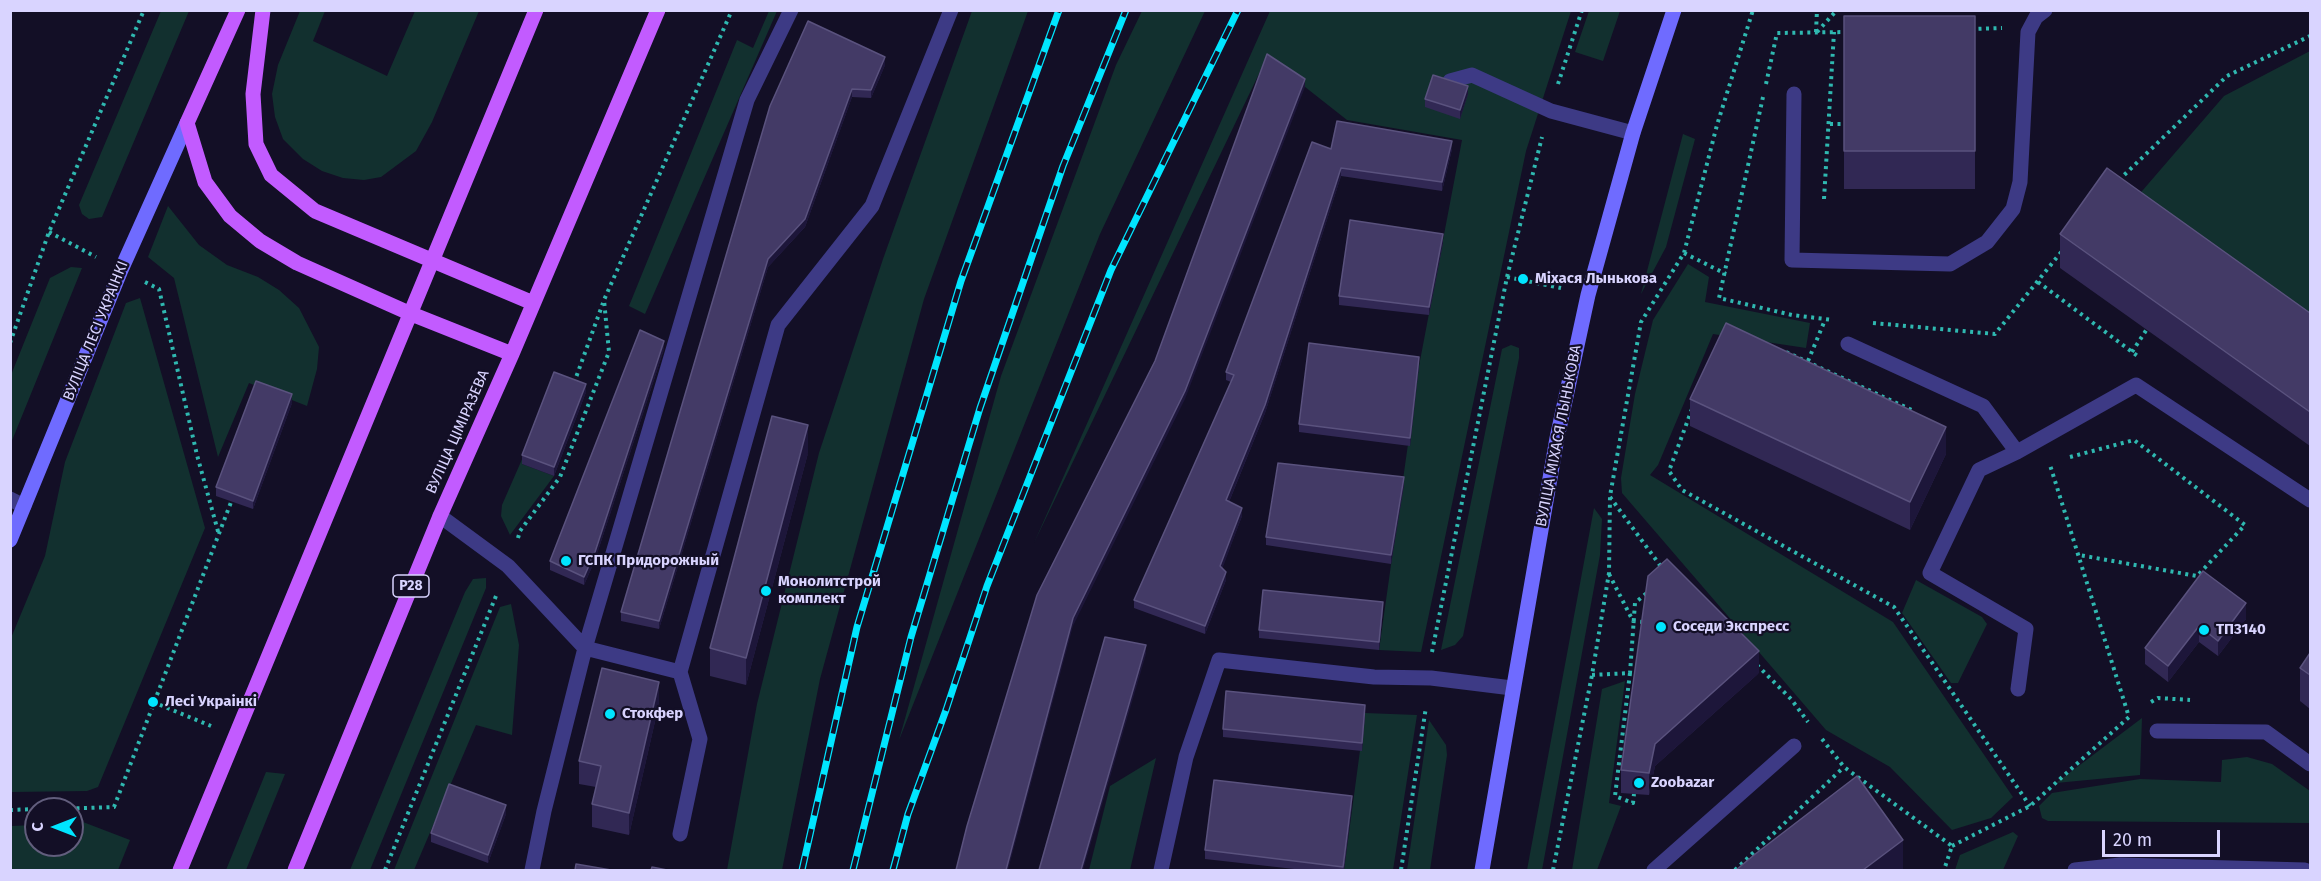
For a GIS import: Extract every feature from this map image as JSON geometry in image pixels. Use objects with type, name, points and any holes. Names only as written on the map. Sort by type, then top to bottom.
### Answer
[{"type":"main road","points":[[238,10],[187,123],[205,182],[230,216],[260,241],[297,262],[409,313],[512,354]]},
{"type":"main road","points":[[263,10],[253,94],[256,144],[271,175],[315,211],[533,303]]},
{"type":"main road","points":[[180,870],[536,10]]},
{"type":"main road","name":"ВУЛІЦА ЦІМІРАЗЕВА","points":[[294,870],[440,516],[512,354],[658,10]]},
{"type":"street","name":"ВУЛІЦА МІХАСЯ ЛЫНЬКОВА","points":[[1482,870],[1557,438],[1588,295],[1633,133],[1674,10]]},
{"type":"street","name":"ВУЛІЦА ЛЕСІ УКРАІНКІ","points":[[10,540],[17,503],[187,123]]},
{"type":"lane","points":[[532,870],[544,811],[585,648],[747,100],[791,10]]},
{"type":"lane","points":[[680,834],[700,739],[680,672],[778,325],[872,206],[951,10]]},
{"type":"lane","points":[[1794,94],[1792,260],[1950,264],[1987,242],[2013,209],[2020,182],[2028,32],[2036,17],[2045,10]]},
{"type":"lane","points":[[1450,81],[1472,75],[1551,111],[1633,133]]},
{"type":"lane","points":[[1848,344],[1983,406],[2017,452]]},
{"type":"lane","points":[[2019,689],[2026,629],[1930,573],[1979,470],[2017,452],[2136,385],[2310,500]]},
{"type":"lane","points":[[440,516],[508,566],[585,648],[680,672]]},
{"type":"lane","points":[[1161,870],[1186,757],[1219,660],[1374,677],[1431,678],[1512,688]]},
{"type":"lane","points":[[2157,731],[2266,732],[2310,764]]},
{"type":"lane","points":[[1654,870],[1794,746]]},
{"type":"lane","points":[[2075,870],[2120,865],[2305,870]]},
{"type":"path","points":[[10,343],[49,232],[144,10]]},
{"type":"path","points":[[572,387],[604,300],[732,10]]},
{"type":"path","points":[[1401,870],[1431,678],[1432,651],[1507,277],[1551,111],[1582,10]]},
{"type":"path","points":[[1553,870],[1592,675],[1609,573],[1610,496],[1641,322],[1684,253],[1717,125],[1753,10]]},
{"type":"path","points":[[1816,33],[1817,10]]},
{"type":"path","points":[[1816,33],[1837,10]]},
{"type":"path","points":[[1959,29],[2013,27]]},
{"type":"path","points":[[1824,202],[1834,32]]},
{"type":"path","points":[[1837,320],[1825,320],[1719,298],[1777,33],[1857,32]]},
{"type":"path","points":[[2111,187],[2227,76],[2310,36]]},
{"type":"path","points":[[1830,124],[1844,124]]},
{"type":"path","points":[[49,232],[159,290],[196,455],[219,537]]},
{"type":"path","points":[[1870,322],[1995,334],[2065,248]]},
{"type":"path","points":[[1684,253],[1726,274]]},
{"type":"path","points":[[1507,277],[1588,295]]},
{"type":"path","points":[[385,870],[508,566],[520,531],[560,477],[609,352],[604,300]]},
{"type":"path","points":[[1808,361],[1825,320]]},
{"type":"path","points":[[2132,352],[2147,329]]},
{"type":"path","points":[[1781,351],[1792,353],[1914,411],[1910,418]]},
{"type":"path","points":[[1789,361],[1792,353]]},
{"type":"path","points":[[1694,405],[1669,471],[1682,490],[1894,608],[2030,806]]},
{"type":"path","points":[[1944,870],[1952,846],[2030,806],[2129,717],[2049,462],[2134,440],[2245,525],[2197,576],[2079,555]]},
{"type":"path","points":[[84,808],[114,807],[236,491]]},
{"type":"path","points":[[1610,496],[1667,576]]},
{"type":"path","points":[[1609,573],[1634,621]]},
{"type":"path","points":[[1634,794],[1634,803],[1615,796],[1630,673],[1635,603],[1651,590]]},
{"type":"path","points":[[1634,621],[1643,622]]},
{"type":"path","points":[[1750,658],[1791,699],[1811,725]]},
{"type":"path","points":[[1592,675],[1630,673]]},
{"type":"path","points":[[153,702],[235,737]]},
{"type":"path","points":[[1818,734],[1844,768],[1952,846]]},
{"type":"path","points":[[1736,870],[1844,768]]},
{"type":"green space","points":[[161,11],[189,11],[102,217],[89,219],[82,214],[79,205]]},
{"type":"green space","points":[[300,11],[325,11],[313,41],[387,76],[415,11],[479,11],[432,122],[416,151],[381,177],[364,180],[343,178],[322,171],[303,159],[283,139],[275,117],[272,94],[278,65]]},
{"type":"green space","points":[[769,11],[777,11],[645,314],[629,306],[737,40],[753,48]]},
{"type":"green space","points":[[972,11],[1028,11],[924,299],[820,679],[782,870],[727,870],[757,704],[819,453],[883,259]]},
{"type":"green space","points":[[1142,11],[1205,11],[1100,234],[899,740],[1001,376],[1116,65]]},
{"type":"green space","points":[[1270,11],[1571,11],[1526,151],[1421,652],[1379,650],[1419,366],[1462,140],[1347,120],[1267,57],[1034,543]]},
{"type":"green space","points":[[1589,11],[1620,11],[1603,61],[1575,52]]},
{"type":"green space","points":[[2310,51],[2310,337],[2130,205],[2224,96]]},
{"type":"green space","points":[[1683,134],[1695,139],[1666,247],[1641,294]]},
{"type":"green space","points":[[168,206],[199,245],[227,265],[258,277],[279,290],[299,308],[319,347],[317,369],[307,406],[249,383],[218,457],[174,278],[148,257]]},
{"type":"green space","points":[[1688,264],[1709,277],[1705,302],[1810,323],[1806,348],[1713,334],[1658,465],[1650,475],[1893,622],[2013,797],[1991,818],[1952,830],[1890,767],[1826,730],[1622,493],[1621,478],[1635,394],[1653,320]]},
{"type":"green space","points":[[71,267],[82,268],[11,443],[11,375],[50,278]]},
{"type":"green space","points":[[140,298],[205,528],[98,787],[87,791],[11,792],[11,638],[45,556],[65,462],[126,303]]},
{"type":"green space","points":[[1511,345],[1519,348],[1519,358],[1463,636],[1455,645],[1441,650],[1502,349]]},
{"type":"green space","points":[[523,457],[522,464],[554,476],[510,535],[501,516],[502,505]]},
{"type":"green space","points":[[1594,508],[1602,519],[1600,555],[1542,870],[1527,870]]},
{"type":"green space","points":[[486,578],[486,588],[370,870],[350,870],[465,592],[473,579]]},
{"type":"green space","points":[[1916,580],[1982,617],[1987,624],[1958,683],[1951,683],[1902,613]]},
{"type":"green space","points":[[511,604],[519,645],[512,735],[476,725],[414,870],[394,870],[500,607]]},
{"type":"green space","points":[[1625,681],[1609,803],[1621,806],[1597,870],[1572,870],[1602,689]]},
{"type":"green space","points":[[1365,713],[1417,715],[1393,870],[1344,870]]},
{"type":"green space","points":[[2142,718],[2140,775],[2056,783]]},
{"type":"green space","points":[[1429,720],[1446,745],[1447,755],[1430,870],[1407,870]]},
{"type":"green space","points":[[2247,757],[2272,764],[2310,791],[2310,823],[2048,821],[2042,818],[2039,806],[2052,793],[2140,779],[2221,782],[2222,760]]},
{"type":"green space","points":[[1156,758],[1130,870],[1089,870],[1110,786]]},
{"type":"green space","points":[[266,772],[285,774],[246,870],[226,870]]},
{"type":"green space","points":[[84,822],[130,840],[118,870],[11,870],[11,826],[24,825],[24,857],[84,857]]},
{"type":"green space","points":[[2013,832],[2018,836],[2003,870],[1955,870],[1960,855]]},
{"type":"building","points":[[1844,16],[1975,16],[1975,151],[1844,151]]},
{"type":"building","points":[[808,21],[885,57],[871,90],[852,89],[805,219],[768,259],[659,621],[621,612],[770,106]]},
{"type":"building","points":[[1267,54],[1305,79],[1185,391],[1073,618],[1006,870],[956,870],[967,826],[1037,595],[1155,361]]},
{"type":"building","points":[[1433,75],[1468,86],[1460,110],[1425,99]]},
{"type":"building","points":[[1337,121],[1452,141],[1442,182],[1341,168],[1265,405],[1226,500],[1242,508],[1220,566],[1226,572],[1205,626],[1134,600],[1234,375],[1226,372],[1312,142],[1331,149]]},
{"type":"building","points":[[2107,168],[2310,313],[2310,412],[2060,234]]},
{"type":"building","points":[[1350,220],[1443,234],[1429,307],[1339,296]]},
{"type":"building","points":[[1726,323],[1946,427],[1910,502],[1690,399]]},
{"type":"building","points":[[640,330],[664,341],[595,552],[584,577],[550,561]]},
{"type":"building","points":[[1309,343],[1419,357],[1410,438],[1299,424]]},
{"type":"building","points":[[554,372],[586,384],[554,467],[522,455]]},
{"type":"building","points":[[256,381],[292,394],[253,501],[216,487]]},
{"type":"building","points":[[772,416],[808,425],[746,658],[710,648]]},
{"type":"building","points":[[1278,463],[1404,477],[1391,555],[1266,537]]},
{"type":"building","points":[[1667,559],[1759,651],[1655,744],[1649,773],[1621,770],[1648,576]]},
{"type":"building","name":"ТП3140","points":[[2203,571],[2246,603],[2218,641],[2199,626],[2168,666],[2145,648]]},
{"type":"building","points":[[1263,590],[1383,602],[1379,642],[1259,630]]},
{"type":"building","points":[[1105,637],[1146,645],[1081,870],[1039,870]]},
{"type":"building","points":[[2310,653],[2310,675],[2300,668]]},
{"type":"building","points":[[602,668],[659,682],[629,813],[592,804],[601,766],[579,761]]},
{"type":"building","points":[[1226,691],[1365,705],[1362,743],[1223,729]]},
{"type":"building","points":[[1857,776],[1903,840],[1863,870],[1736,870],[1754,855]]},
{"type":"building","points":[[1214,780],[1352,796],[1343,867],[1205,850]]},
{"type":"building","points":[[449,784],[506,805],[488,855],[431,833]]},
{"type":"building","points":[[576,864],[611,870],[575,870]]},
{"type":"building","points":[[652,867],[667,870],[651,870]]},
{"type":"railway","points":[[802,870],[857,627],[961,281],[1059,10]]},
{"type":"railway","points":[[853,870],[911,637],[980,408],[1063,166],[1126,10]]},
{"type":"railway","points":[[893,870],[908,814],[946,710],[987,586],[1111,270],[1238,10]]},
{"type":"place","name":"Міхася Лынькова","points":[[1523,279]]},
{"type":"place","name":"ГСПК Придорожный","points":[[566,561]]},
{"type":"place","name":"Монолитстрой комплект","points":[[766,591]]},
{"type":"place","name":"Соседи Экспресс","points":[[1661,627]]},
{"type":"place","name":"ТП3140","points":[[2204,630]]},
{"type":"place","name":"Лесі Украінкі","points":[[153,702]]},
{"type":"place","name":"Стокфер","points":[[610,714]]},
{"type":"place","name":"Zoobazar","points":[[1639,783]]}]
